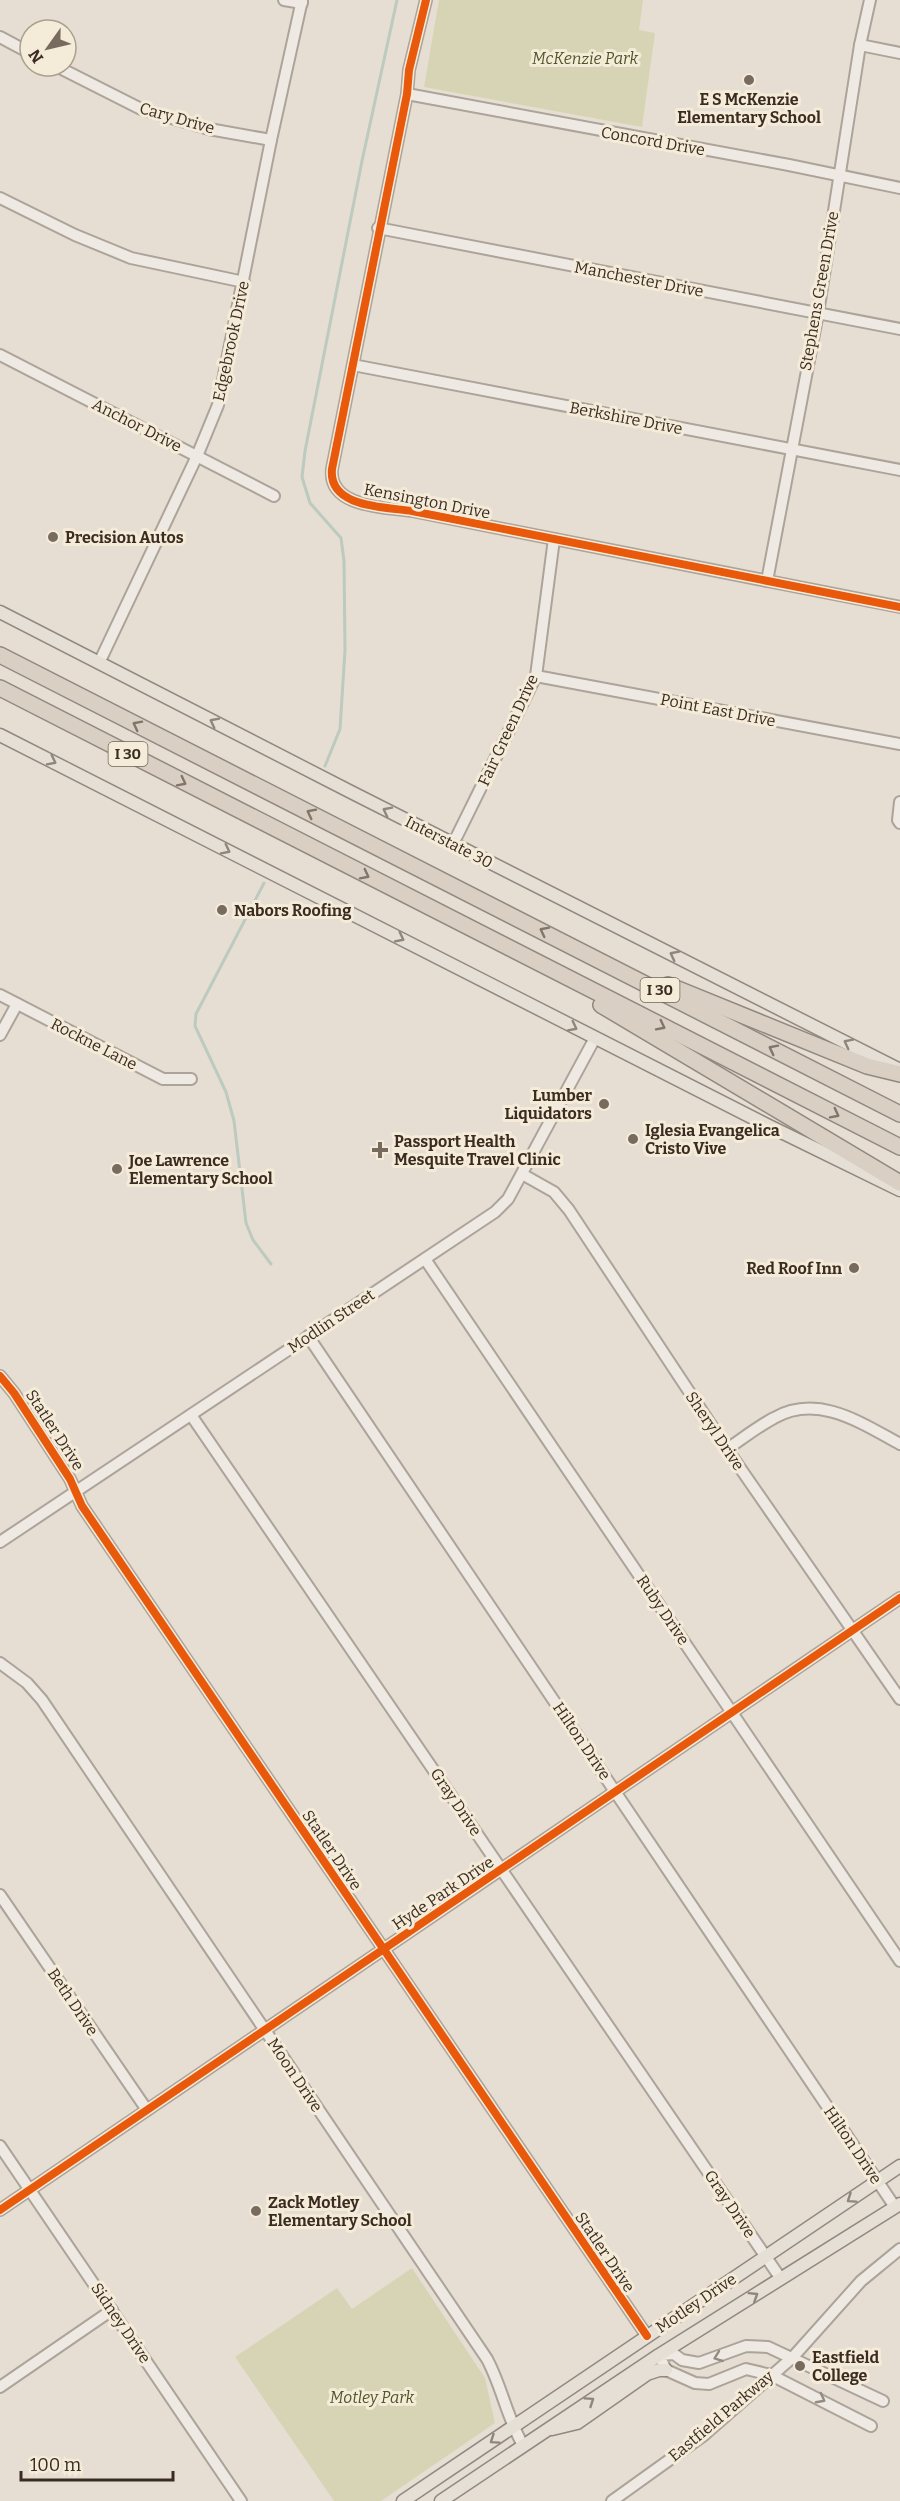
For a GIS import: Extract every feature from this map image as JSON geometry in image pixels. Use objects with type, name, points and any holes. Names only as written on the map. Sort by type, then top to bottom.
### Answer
[{"type":"highway","points":[[0,646],[76,694]]},
{"type":"highway","name":"I 30","points":[[0,655],[900,1114]]},
{"type":"highway","name":"I 30","points":[[0,688],[900,1147]]},
{"type":"highway","points":[[579,949],[867,1066],[900,1072]]},
{"type":"highway","points":[[534,961],[624,1020],[781,1110],[900,1183]]},
{"type":"main road","name":"Interstate 30","points":[[0,612],[900,1072]]},
{"type":"main road","points":[[0,735],[595,1038],[900,1190]]},
{"type":"main road","name":"Motley Drive","points":[[403,2501],[900,2166]]},
{"type":"main road","name":"Motley Drive","points":[[441,2501],[659,2355],[898,2206]]},
{"type":"main road","points":[[647,2336],[659,2355]]},
{"type":"main road","points":[[545,2431],[577,2423],[647,2374],[666,2370]]},
{"type":"street","points":[[284,0],[302,2]]},
{"type":"street","name":"Kensington Drive","points":[[426,0],[378,228],[331,474],[336,487],[344,497],[357,502],[900,607]]},
{"type":"street","name":"Stephens Green Drive","points":[[767,581],[818,313],[838,176],[870,0]]},
{"type":"street","name":"Edgebrook Drive","points":[[99,663],[197,456],[218,405],[271,140],[302,2]]},
{"type":"street","points":[[0,37],[18,47]]},
{"type":"street","points":[[860,45],[900,53]]},
{"type":"street","name":"Cary Drive","points":[[78,77],[141,110],[209,129],[271,140]]},
{"type":"street","name":"Concord Drive","points":[[407,94],[900,188]]},
{"type":"street","points":[[0,198],[75,235],[131,258],[244,282]]},
{"type":"street","name":"Manchester Drive","points":[[378,228],[900,329]]},
{"type":"street","name":"Anchor Drive","points":[[0,355],[274,496]]},
{"type":"street","name":"Berkshire Drive","points":[[353,365],[900,470]]},
{"type":"street","name":"Fair Green Drive","points":[[453,844],[536,676],[554,539]]},
{"type":"street","name":"Point East Drive","points":[[536,676],[900,744]]},
{"type":"street","points":[[900,801],[898,820],[900,823]]},
{"type":"street","name":"Rockne Lane","points":[[0,995],[163,1079],[191,1079]]},
{"type":"street","points":[[0,1035],[17,1004]]},
{"type":"street","name":"Modlin Street","points":[[0,1542],[495,1212],[508,1199],[595,1038]]},
{"type":"street","name":"Sheryl Drive","points":[[522,1174],[554,1192],[569,1210],[727,1449],[900,1699]]},
{"type":"street","name":"Ruby Drive","points":[[425,1259],[900,1961]]},
{"type":"street","name":"Hilton Drive","points":[[308,1336],[878,2181],[898,2206]]},
{"type":"street","name":"Statler Drive","points":[[0,1376],[14,1393],[70,1479],[82,1506],[647,2336]]},
{"type":"street","points":[[727,1449],[775,1417],[805,1408],[828,1410],[849,1416],[900,1444]]},
{"type":"street","name":"Gray Drive","points":[[191,1415],[781,2279]]},
{"type":"street","name":"Hyde Park Drive","points":[[0,2210],[900,1598]]},
{"type":"street","name":"Moon Drive","points":[[0,1663],[18,1674],[42,1700],[487,2359],[497,2378],[512,2427],[523,2445]]},
{"type":"street","name":"Beth Drive","points":[[0,1895],[147,2110]]},
{"type":"street","name":"Sidney Drive","points":[[0,2146],[241,2501]]},
{"type":"street","name":"Eastfield Parkway","points":[[613,2501],[704,2435],[793,2357],[861,2281],[900,2249]]},
{"type":"street","points":[[0,2387],[112,2310]]},
{"type":"street","points":[[871,2426],[771,2375],[746,2369],[710,2384],[695,2383],[666,2370],[659,2355],[674,2354],[682,2360],[699,2363],[746,2346],[768,2347],[883,2401]]},
{"type":"green space","name":"McKenzie Park","points":[[439,0],[643,0],[639,30],[655,33],[642,127],[424,87]]},
{"type":"green space","name":"Motley Park","points":[[412,2268],[485,2378],[495,2423],[381,2501],[334,2501],[235,2357],[337,2288],[352,2309]]},
{"type":"waterway","points":[[325,766],[340,729],[345,650],[344,561],[341,538],[310,503],[302,477],[305,451],[362,161],[397,0]]},
{"type":"waterway","points":[[264,883],[196,1014],[195,1026],[226,1092],[234,1121],[246,1223],[253,1240],[271,1264]]},
{"type":"cycle path","points":[[426,0],[409,70],[407,94],[332,469],[333,482],[339,491],[349,498],[374,506],[412,511],[900,607]]},
{"type":"cycle path","points":[[0,1376],[14,1393],[70,1479],[82,1506],[647,2336]]},
{"type":"cycle path","points":[[0,2210],[900,1598]]},
{"type":"place","name":"E S McKenzie Elementary School","points":[[749,80]]},
{"type":"place","name":"Precision Autos","points":[[53,537]]},
{"type":"place","name":"Nabors Roofing","points":[[222,910]]},
{"type":"place","name":"Lumber Liquidators","points":[[604,1104]]},
{"type":"place","name":"Iglesia Evangelica Cristo Vive","points":[[633,1139]]},
{"type":"place","name":"Passport Health Mesquite Travel Clinic","points":[[380,1150]]},
{"type":"place","name":"Joe Lawrence Elementary School","points":[[117,1169]]},
{"type":"place","name":"Red Roof Inn","points":[[854,1268]]},
{"type":"place","name":"Zack Motley Elementary School","points":[[256,2211]]},
{"type":"place","name":"Eastfield College","points":[[800,2366]]}]
